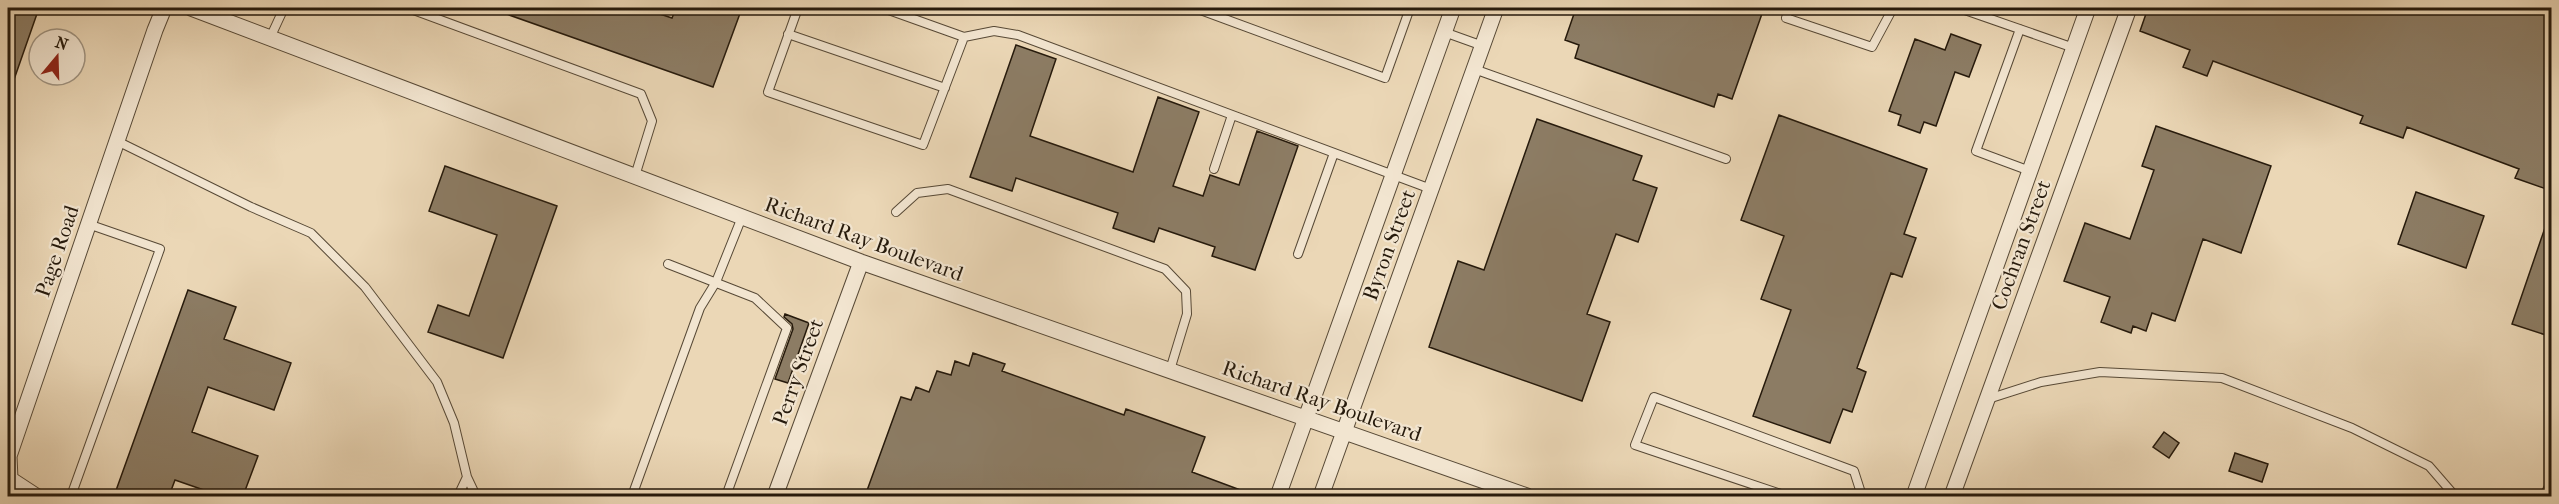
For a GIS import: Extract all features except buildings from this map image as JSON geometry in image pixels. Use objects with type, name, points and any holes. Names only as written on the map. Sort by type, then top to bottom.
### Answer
[{"type":"street","name":"Page Road","points":[[36,496],[10,479],[9,456],[164,8]]},
{"type":"street","name":"Richard Ray Boulevard","points":[[191,8],[861,262],[1527,496]]},
{"type":"street","name":"Byron Street","points":[[1278,496],[1453,8]]},
{"type":"street","name":"Byron Street","points":[[1321,496],[1496,8]]},
{"type":"street","name":"Cochran Street","points":[[1916,496],[1915,493],[2088,8]]},
{"type":"street","name":"Cochran Street","points":[[1952,496],[2129,8]]},
{"type":"street","name":"Perry Street","points":[[775,496],[861,262]]},
{"type":"street","points":[[2548,496],[2552,488]]},
{"type":"lane","points":[[270,38],[284,8]]},
{"type":"lane","points":[[408,8],[641,94],[652,121],[635,176]]},
{"type":"lane","points":[[798,8],[768,92],[923,144],[964,37]]},
{"type":"lane","points":[[883,8],[964,37],[994,31],[1018,35],[1431,189]]},
{"type":"lane","points":[[1195,8],[1385,78],[1410,8]]},
{"type":"lane","points":[[1789,8],[1786,18],[1872,47],[1893,8]]},
{"type":"lane","points":[[1959,8],[2074,48]]},
{"type":"lane","points":[[2020,29],[1976,151],[2030,171]]},
{"type":"lane","points":[[1444,32],[1483,45]]},
{"type":"lane","points":[[788,34],[945,88]]},
{"type":"lane","points":[[1474,69],[1726,159]]},
{"type":"lane","points":[[1214,169],[1232,115]]},
{"type":"lane","points":[[117,141],[251,207],[311,233],[365,286],[437,382],[454,423],[467,477],[476,496]]},
{"type":"lane","points":[[1298,254],[1334,153]]},
{"type":"lane","points":[[896,212],[917,193],[948,189],[1165,269],[1186,291],[1187,314],[1170,370]]},
{"type":"lane","points":[[632,496],[700,308],[716,282],[742,216]]},
{"type":"lane","points":[[71,496],[160,249],[88,224]]},
{"type":"lane","points":[[668,264],[755,297],[787,328],[726,496]]},
{"type":"lane","points":[[1988,399],[2041,382],[2100,372],[2222,378],[2352,428],[2429,466],[2456,496]]},
{"type":"lane","points":[[1786,496],[1635,445],[1654,396],[1854,471],[1862,496]]},
{"type":"lane","points":[[458,496],[467,477]]}]
